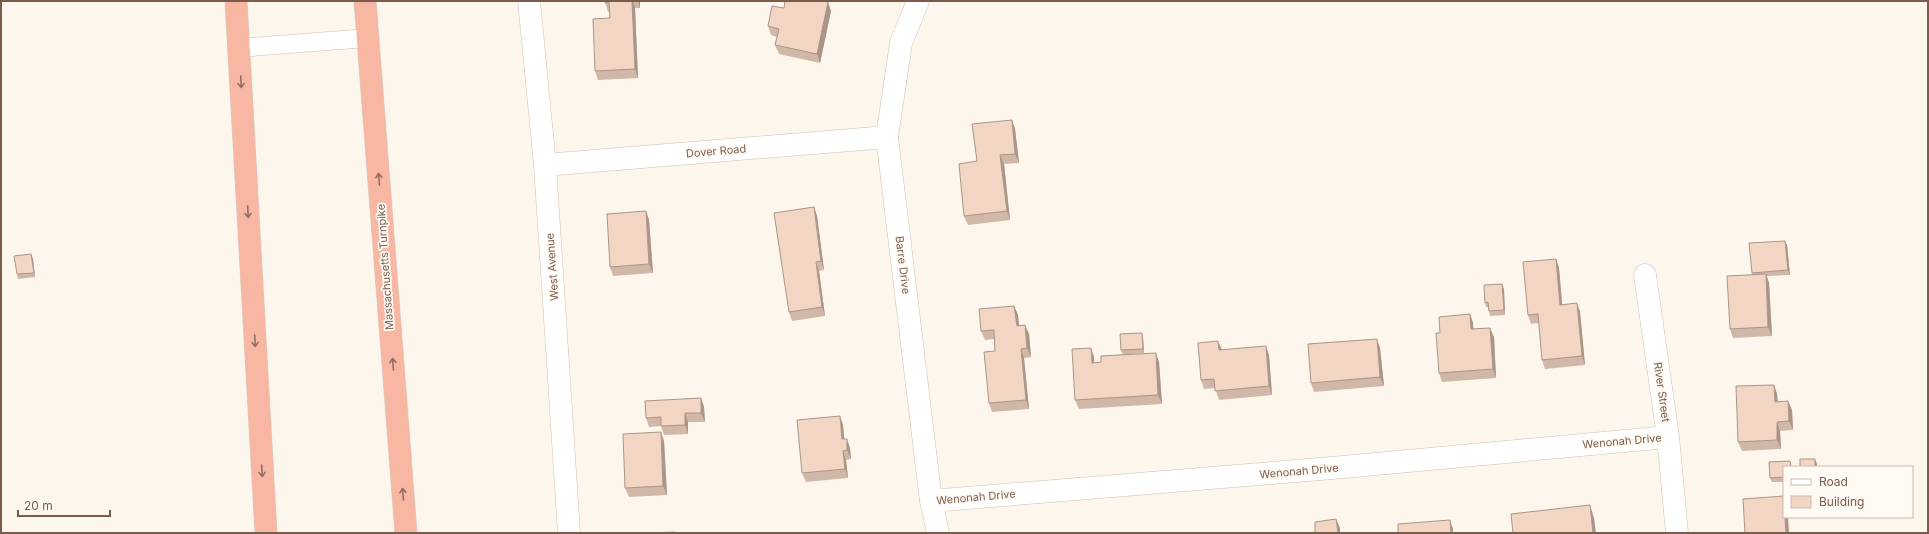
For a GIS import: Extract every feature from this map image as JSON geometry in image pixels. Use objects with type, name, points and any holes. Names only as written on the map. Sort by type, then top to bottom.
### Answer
[{"type":"highway","points":[[236,1],[266,533]]},
{"type":"highway","name":"Massachusetts Turnpike","points":[[365,1],[406,533]]},
{"type":"street","name":"West Avenue","points":[[529,1],[545,165],[569,533]]},
{"type":"street","name":"Barre Drive","points":[[918,1],[901,43],[887,137],[930,501],[938,533]]},
{"type":"street","name":"Dover Road","points":[[545,165],[887,137]]},
{"type":"street","name":"River Street","points":[[1645,275],[1668,437],[1677,533]]},
{"type":"street","name":"Wenonah Drive","points":[[930,501],[1324,469],[1668,437]]},
{"type":"lane","points":[[239,48],[368,38]]},
{"type":"building","points":[[605,1],[632,1],[635,69],[595,71],[593,19],[610,18],[609,2],[605,3]]},
{"type":"building","points":[[785,1],[828,2],[817,54],[775,45],[779,29],[768,26],[772,6],[784,8]]},
{"type":"building","points":[[1012,120],[1015,154],[1000,155],[1007,211],[964,216],[959,164],[977,161],[972,124]]},
{"type":"building","points":[[814,207],[821,261],[816,262],[822,307],[789,312],[774,213]]},
{"type":"building","points":[[646,211],[649,264],[610,267],[607,214]]},
{"type":"building","points":[[1785,241],[1788,270],[1752,273],[1749,243]]},
{"type":"building","points":[[31,254],[34,273],[17,274],[14,256]]},
{"type":"building","points":[[1556,259],[1560,305],[1577,303],[1582,356],[1542,360],[1538,314],[1528,315],[1523,262]]},
{"type":"building","points":[[1766,274],[1768,327],[1730,329],[1727,276]]},
{"type":"building","points":[[1502,284],[1504,310],[1489,311],[1488,302],[1485,303],[1484,285]]},
{"type":"building","points":[[1014,306],[1017,326],[1025,325],[1027,348],[1021,349],[1026,400],[989,403],[984,352],[995,351],[994,330],[981,331],[979,309]]},
{"type":"building","points":[[1470,314],[1471,329],[1490,328],[1493,369],[1439,373],[1436,333],[1440,333],[1439,317]]},
{"type":"building","points":[[1142,333],[1143,349],[1121,350],[1120,334]]},
{"type":"building","points":[[1377,339],[1380,377],[1311,383],[1308,344]]},
{"type":"building","points":[[1218,341],[1219,350],[1266,346],[1269,386],[1215,391],[1214,379],[1201,380],[1198,343]]},
{"type":"building","points":[[1091,348],[1092,363],[1101,362],[1101,356],[1156,353],[1158,395],[1075,400],[1072,349]]},
{"type":"building","points":[[1774,385],[1775,402],[1788,401],[1789,421],[1777,422],[1777,440],[1738,442],[1736,386]]},
{"type":"building","points":[[701,398],[701,413],[685,413],[685,425],[661,426],[661,417],[646,418],[645,401]]},
{"type":"building","points":[[840,416],[842,439],[847,439],[847,450],[843,451],[845,469],[802,473],[797,420]]},
{"type":"building","points":[[661,432],[663,486],[625,488],[623,434]]},
{"type":"building","points":[[1800,459],[1815,459],[1815,466],[1800,466]]},
{"type":"building","points":[[1790,461],[1791,466],[1783,466],[1783,477],[1770,478],[1769,462]]},
{"type":"building","points":[[1783,496],[1783,518],[1785,518],[1786,533],[1745,533],[1743,499]]},
{"type":"building","points":[[1590,505],[1593,533],[1513,533],[1511,514]]},
{"type":"building","points":[[1336,519],[1338,533],[1308,533],[1315,532],[1315,522]]},
{"type":"building","points":[[1450,520],[1451,533],[1398,533],[1398,524]]},
{"type":"building","points":[[675,532],[675,533],[647,533]]}]
